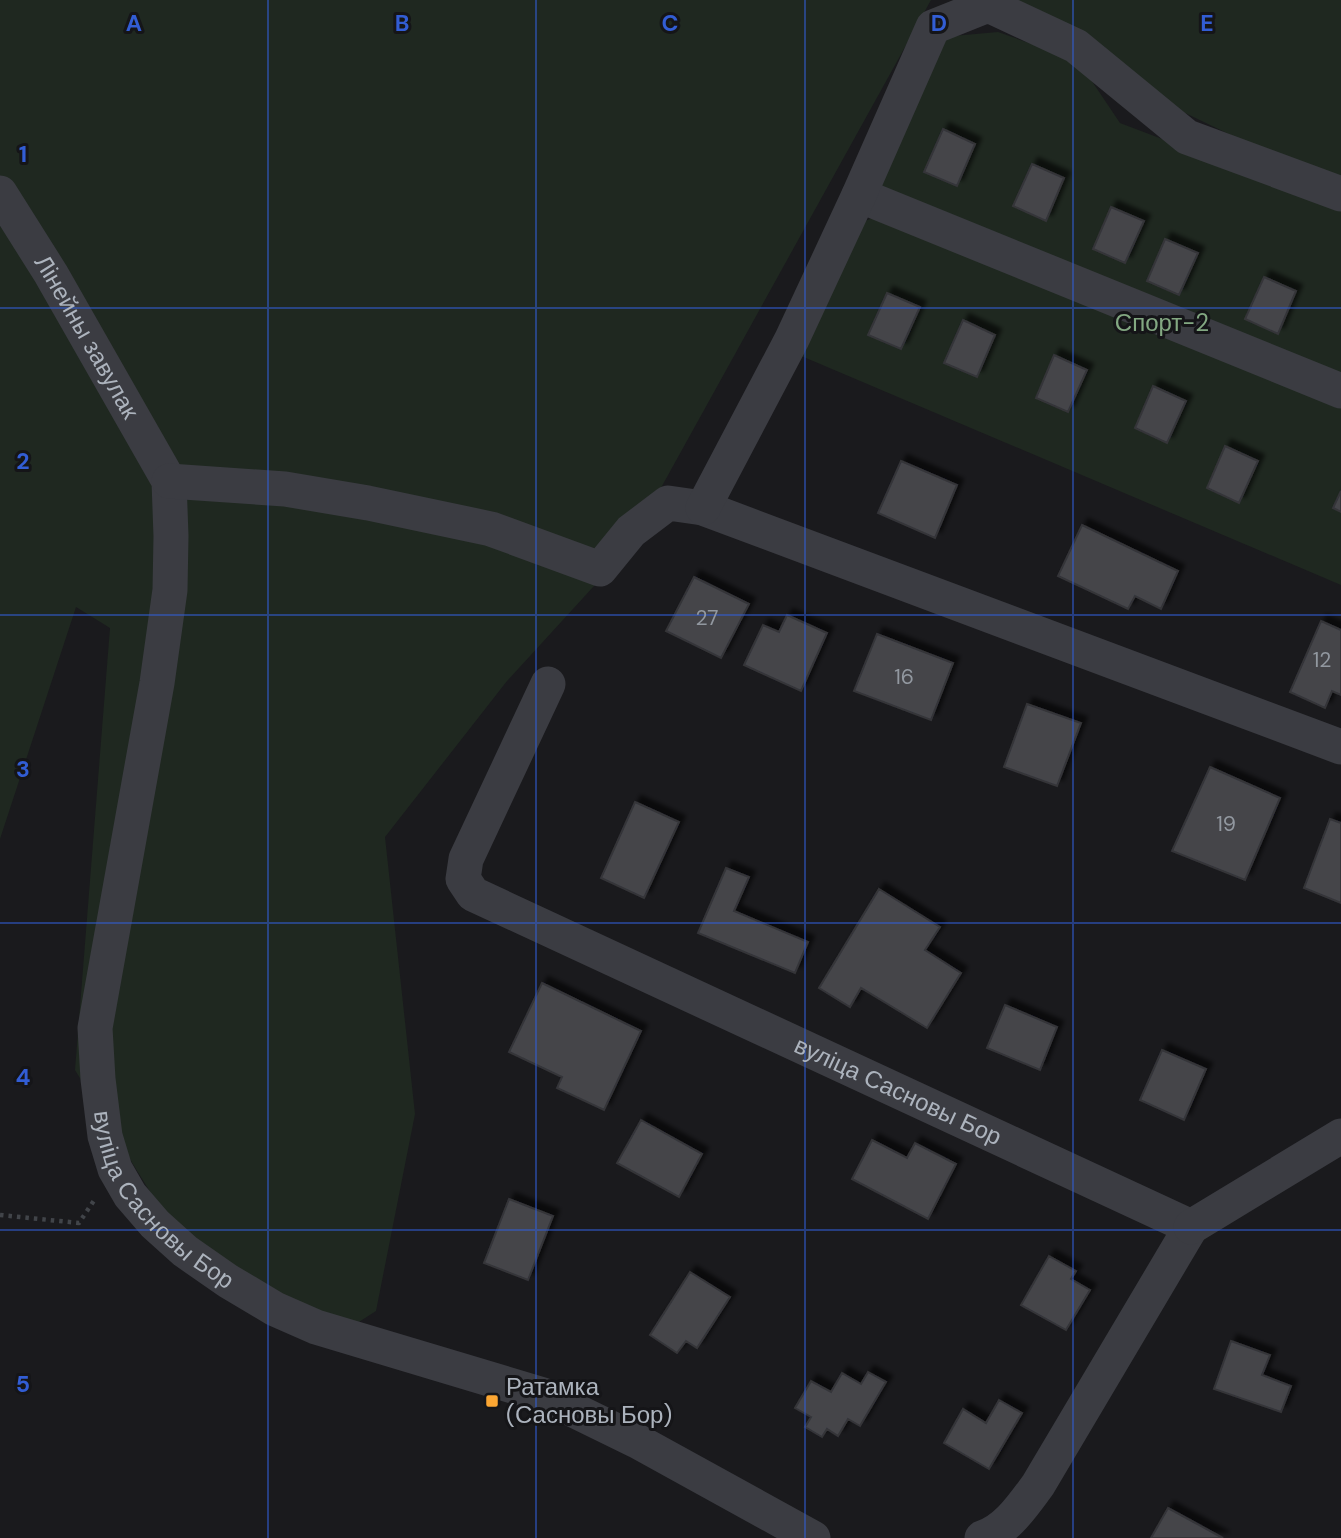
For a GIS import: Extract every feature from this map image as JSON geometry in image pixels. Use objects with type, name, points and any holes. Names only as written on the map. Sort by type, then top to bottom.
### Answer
[{"type":"street","points":[[703,508],[792,339],[933,27],[988,5],[1076,46],[1187,137],[1341,194]]},
{"type":"street","name":"Лінейны завулак","points":[[0,194],[51,274],[169,481]]},
{"type":"street","points":[[859,195],[1341,391]]},
{"type":"street","points":[[169,481],[285,489],[368,503],[491,529],[600,569],[631,531],[668,503],[703,508],[1341,747]]},
{"type":"street","name":"вуліца Сасновы Бор","points":[[169,481],[170,590],[157,683],[95,1028],[105,1136],[115,1169],[130,1195],[155,1224],[186,1251],[228,1281],[275,1309],[316,1327],[543,1395],[637,1441],[813,1538]]},
{"type":"street","name":"вуліца Сасновы Бор","points":[[548,684],[466,859],[463,879],[473,894],[1191,1227]]},
{"type":"street","points":[[982,1538],[1016,1515],[1038,1485],[1191,1227],[1341,1136]]},
{"type":"path","points":[[0,1215],[79,1223],[115,1169]]},
{"type":"green space","points":[[0,0],[931,0],[626,551],[507,681],[385,837],[415,1114],[376,1311],[351,1327],[328,1318],[212,1257],[157,1203],[75,1070],[110,628],[76,607],[0,839]]},
{"type":"green space","name":"Спорт-2","points":[[985,0],[1341,0],[1341,188],[1079,62],[1120,123],[1341,207],[1341,585],[799,355],[854,226],[879,215],[879,176],[942,37],[998,32],[1060,54]]},
{"type":"building","points":[[943,129],[975,144],[957,186],[924,172]]},
{"type":"building","points":[[1032,164],[1064,178],[1046,221],[1013,206]]},
{"type":"building","points":[[1111,207],[1144,221],[1125,263],[1093,249]]},
{"type":"building","points":[[1165,239],[1198,253],[1179,295],[1147,281]]},
{"type":"building","points":[[1264,277],[1296,291],[1278,334],[1245,319]]},
{"type":"building","points":[[887,293],[920,307],[901,349],[868,335]]},
{"type":"building","points":[[963,320],[995,335],[977,377],[944,363]]},
{"type":"building","points":[[1054,355],[1087,370],[1068,412],[1036,398]]},
{"type":"building","points":[[1153,386],[1186,401],[1167,443],[1135,428]]},
{"type":"building","points":[[1225,446],[1258,461],[1239,503],[1207,488]]},
{"type":"building","points":[[901,461],[957,485],[935,538],[878,513]]},
{"type":"building","points":[[1341,491],[1341,512],[1333,508]]},
{"type":"building","points":[[1082,525],[1178,571],[1161,609],[1135,596],[1128,609],[1058,576]]},
{"type":"building","points":[[694,577],[749,604],[721,658],[666,631]]},
{"type":"building","points":[[787,615],[827,633],[801,691],[744,665],[763,625],[779,632]]},
{"type":"building","points":[[1321,621],[1341,630],[1341,695],[1332,691],[1325,708],[1290,692]]},
{"type":"building","points":[[877,634],[953,663],[931,720],[854,691]]},
{"type":"building","points":[[1027,704],[1081,723],[1057,786],[1004,767]]},
{"type":"building","points":[[1210,767],[1280,798],[1245,880],[1172,851]]},
{"type":"building","points":[[635,802],[679,822],[644,898],[601,878]]},
{"type":"building","points":[[1330,819],[1341,823],[1341,903],[1304,888]]},
{"type":"building","points":[[726,868],[749,877],[734,911],[808,942],[795,973],[698,933]]},
{"type":"building","points":[[879,889],[940,927],[925,950],[961,973],[927,1028],[861,988],[850,1007],[819,988]]},
{"type":"building","points":[[542,983],[641,1031],[604,1110],[557,1088],[562,1077],[509,1052]]},
{"type":"building","points":[[1005,1005],[1057,1027],[1040,1070],[987,1048]]},
{"type":"building","points":[[1162,1050],[1206,1069],[1184,1120],[1140,1100]]},
{"type":"building","points":[[641,1120],[702,1154],[679,1197],[617,1163]]},
{"type":"building","points":[[872,1140],[907,1158],[915,1143],[956,1164],[928,1219],[852,1179]]},
{"type":"building","points":[[509,1199],[553,1216],[528,1280],[484,1263]]},
{"type":"building","points":[[1049,1256],[1076,1271],[1071,1279],[1090,1290],[1066,1330],[1021,1305]]},
{"type":"building","points":[[690,1272],[730,1297],[697,1348],[686,1341],[677,1353],[650,1335]]},
{"type":"building","points":[[1231,1341],[1270,1355],[1262,1375],[1291,1386],[1281,1412],[1214,1389]]},
{"type":"building","points":[[868,1372],[886,1382],[860,1426],[848,1419],[838,1436],[827,1429],[822,1437],[805,1427],[811,1417],[795,1408],[811,1381],[831,1392],[842,1373],[861,1384]]},
{"type":"building","points":[[999,1400],[1022,1413],[989,1469],[944,1443],[963,1409],[986,1423]]},
{"type":"building","points":[[1168,1508],[1223,1538],[1151,1538]]},
{"type":"place","name":"Ратамка (Сасновы Бор)","points":[[492,1401]]}]
